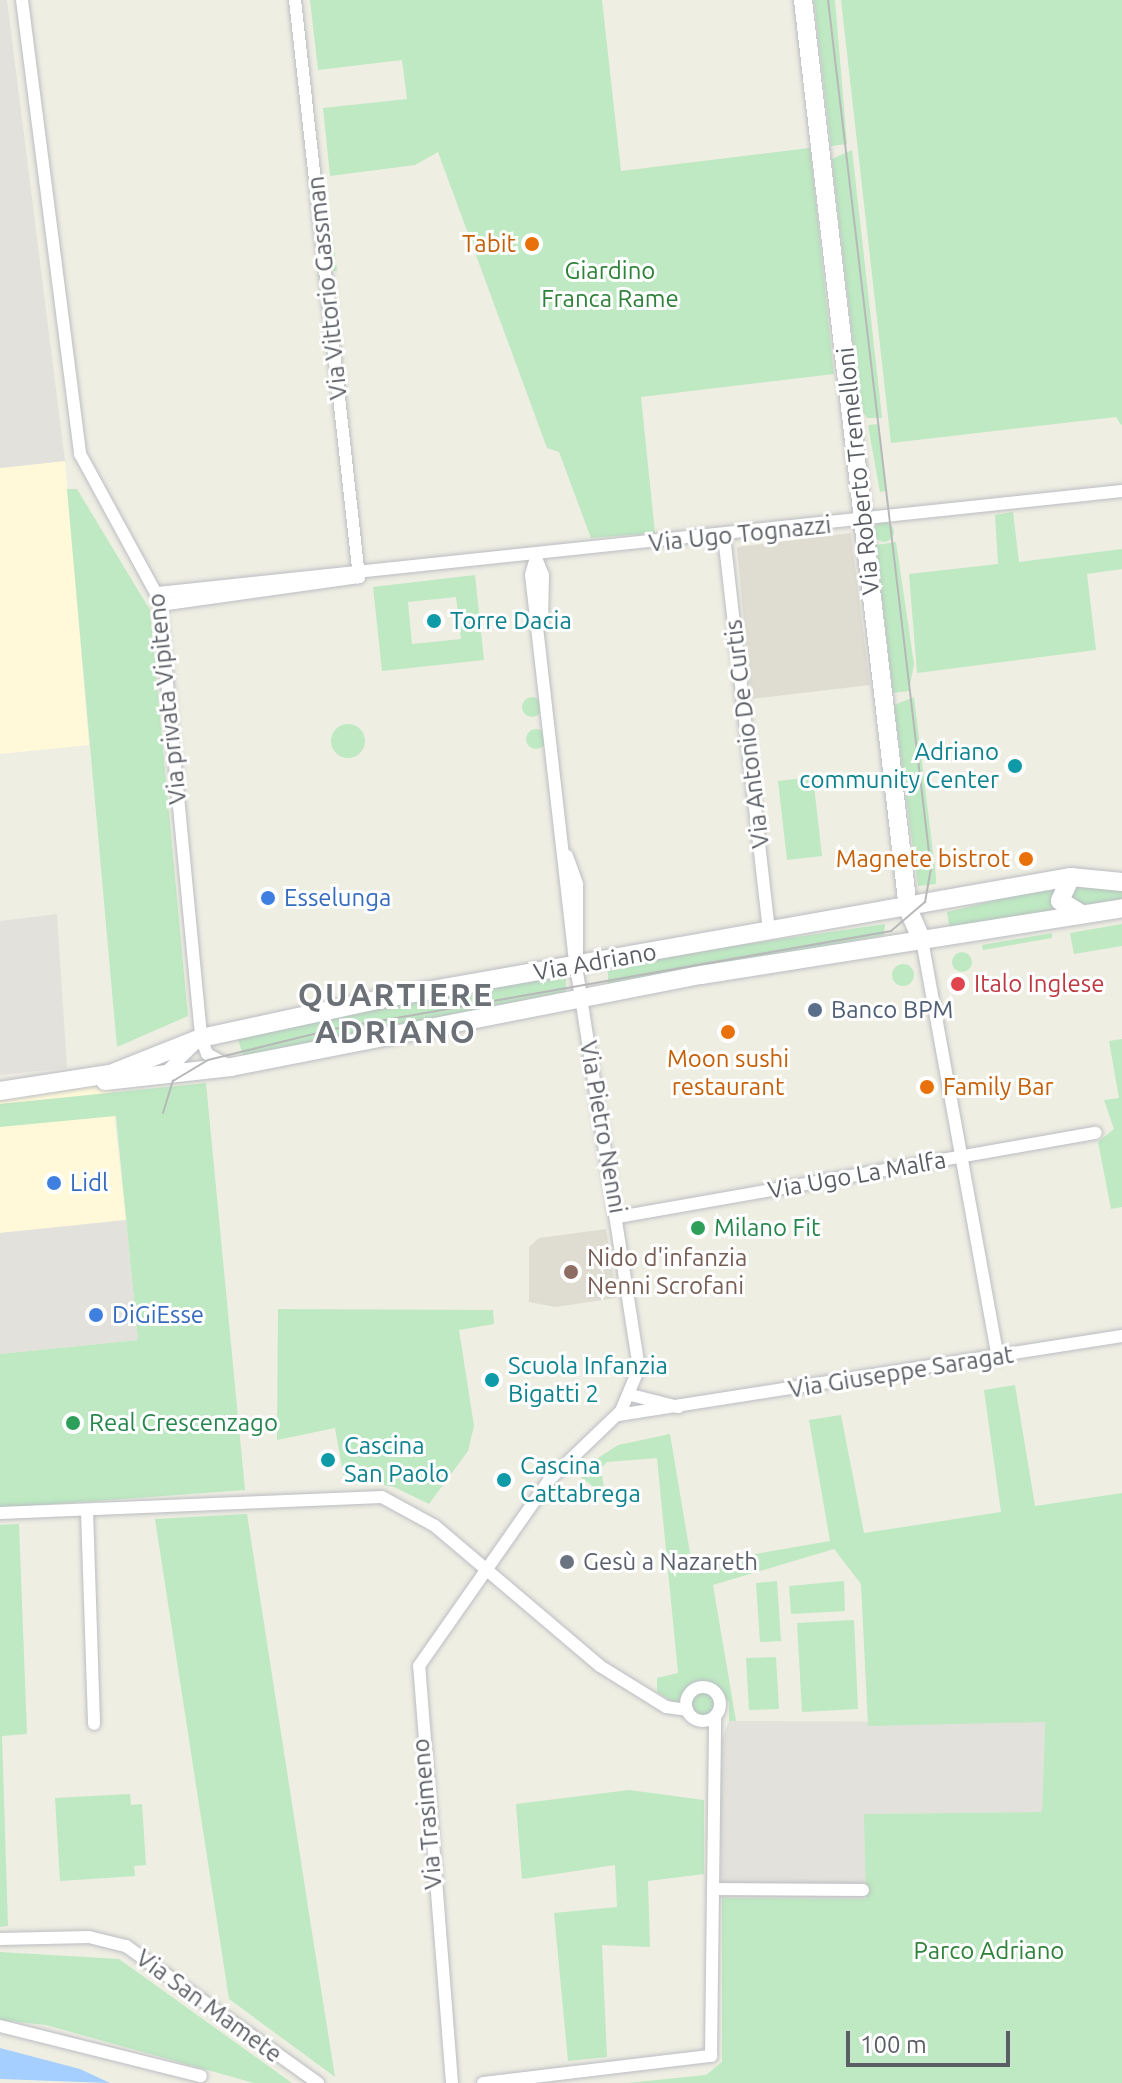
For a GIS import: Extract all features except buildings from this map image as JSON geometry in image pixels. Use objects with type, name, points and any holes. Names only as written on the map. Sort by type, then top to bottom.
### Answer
[{"type":"street","name":"Via privata Vipiteno","points":[[22,0],[82,463],[159,599],[201,1038]]},
{"type":"street","name":"Via Vittorio Gassman","points":[[295,0],[359,577]]},
{"type":"street","name":"Via Roberto Tremelloni","points":[[803,0],[908,909],[922,940]]},
{"type":"street","name":"Via Ugo Tognazzi","points":[[159,599],[1122,491]]},
{"type":"street","name":"Via Antonio De Curtis","points":[[724,536],[769,932]]},
{"type":"street","name":"Via Pietro Nenni","points":[[536,558],[531,575],[541,627],[566,855],[577,884],[582,949],[577,966],[639,1356],[631,1395]]},
{"type":"street","name":"Via Adriano","points":[[74,1080],[201,1038],[1071,877],[1117,878]]},
{"type":"street","points":[[1071,877],[1060,901],[1083,914]]},
{"type":"street","name":"Via Adriano","points":[[0,1091],[74,1080],[160,1077],[231,1067],[922,940],[1122,908]]},
{"type":"street","points":[[922,940],[998,1358]]},
{"type":"street","points":[[160,1077],[201,1038],[207,1054],[231,1067]]},
{"type":"street","name":"Via Ugo La Malfa","points":[[618,1217],[1096,1133]]},
{"type":"street","name":"Via Giuseppe Saragat","points":[[618,1415],[681,1408],[1122,1336]]},
{"type":"street","points":[[486,1566],[572,1452],[618,1415],[631,1395]]},
{"type":"street","name":"Via Giuseppe Saragat","points":[[631,1395],[681,1408]]},
{"type":"street","points":[[0,1513],[372,1495],[420,1516],[486,1566],[600,1666],[666,1707],[687,1710],[702,1722],[714,1747]]},
{"type":"street","points":[[87,1511],[94,1724]]},
{"type":"street","name":"Via Trasimeno","points":[[452,2083],[416,1678],[428,1645],[486,1566]]},
{"type":"street","points":[[483,2083],[710,2057],[714,1747],[715,1717],[720,1700],[709,1688],[689,1693],[687,1710]]},
{"type":"street","points":[[702,1722],[715,1717]]},
{"type":"street","points":[[713,1889],[863,1890]]},
{"type":"street","name":"Via San Mamete","points":[[0,1939],[89,1937],[126,1946],[318,2083]]},
{"type":"street","points":[[0,2026],[155,2061],[201,2076]]},
{"type":"shaded area","points":[[0,0],[7,0],[65,461],[0,468]]},
{"type":"shaded area","points":[[65,461],[89,745],[0,754],[0,468]]},
{"type":"shaded area","points":[[851,533],[870,685],[751,699],[737,547]]},
{"type":"shaded area","points":[[57,914],[67,1068],[0,1075],[0,921]]},
{"type":"shaded area","points":[[110,1079],[126,1220],[0,1233],[0,1091]]},
{"type":"shaded area","points":[[126,1220],[138,1340],[0,1354],[0,1233]]},
{"type":"shaded area","name":"Nido d'infanzia Nenni Scrofani","points":[[606,1229],[617,1298],[555,1307],[529,1302],[529,1247],[539,1238]]},
{"type":"shaded area","points":[[729,1721],[1045,1722],[1042,1812],[865,1814],[866,1899],[722,1898],[719,1747]]},
{"type":"green space","name":"Giardino Franca Rame","points":[[310,0],[602,0],[621,171],[810,148],[834,374],[641,397],[655,533],[591,538],[559,452],[547,448],[438,152],[415,165],[330,176],[323,108],[407,99],[402,60],[318,70]]},
{"type":"green space","points":[[814,0],[835,0],[847,144],[831,146]]},
{"type":"green space","points":[[841,0],[1122,0],[1122,426],[1116,417],[891,443]]},
{"type":"green space","points":[[852,150],[882,418],[867,418],[861,410],[832,159]]},
{"type":"green space","points":[[325,197],[328,197],[337,271],[333,271]]},
{"type":"green space","points":[[879,424],[886,491],[880,492],[868,425]]},
{"type":"green space","points":[[67,489],[77,489],[150,610],[188,1016],[117,1047]]},
{"type":"green space","points":[[1013,512],[1019,562],[1122,549],[1122,569],[1087,574],[1096,650],[917,673],[909,574],[998,564],[995,515]]},
{"type":"green space","points":[[884,522],[891,525],[894,532],[891,539],[884,542],[877,539],[874,532],[877,525]]},
{"type":"green space","points":[[896,542],[914,664],[909,691],[893,693],[876,545]]},
{"type":"green space","points":[[475,575],[484,660],[382,671],[373,587]],"holes":[[[456,597],[461,639],[412,644],[408,602]]]},
{"type":"green space","points":[[532,697],[539,700],[542,707],[539,714],[532,717],[525,714],[522,707],[525,700]]},
{"type":"green space","points":[[914,697],[936,877],[936,884],[918,886],[894,705]]},
{"type":"green space","points":[[348,724],[360,729],[365,741],[360,753],[348,758],[336,753],[331,741],[336,729]]},
{"type":"green space","points":[[536,729],[543,732],[546,739],[543,746],[536,749],[529,746],[526,739],[529,732]]},
{"type":"green space","points":[[813,777],[822,856],[787,860],[778,781]]},
{"type":"green space","points":[[1072,884],[1122,887],[1122,903],[1082,910],[1070,904]]},
{"type":"green space","points":[[1054,886],[1057,914],[950,930],[947,912]]},
{"type":"green space","points":[[885,924],[884,935],[608,990],[608,970],[665,956]]},
{"type":"green space","points":[[1122,924],[1122,946],[1074,954],[1070,933]]},
{"type":"green space","points":[[1052,933],[1052,938],[983,950],[982,945]]},
{"type":"green space","points":[[958,952],[966,952],[972,962],[966,972],[958,972],[952,966],[952,958]]},
{"type":"green space","points":[[903,964],[911,967],[914,975],[911,983],[903,986],[895,983],[892,975],[895,967]]},
{"type":"green space","points":[[566,975],[566,992],[244,1059],[238,1039],[328,1015]]},
{"type":"green space","points":[[1122,1039],[1122,1207],[1111,1209],[1098,1142],[1114,1129],[1104,1100],[1119,1098],[1109,1041]]},
{"type":"green space","points":[[206,1083],[245,1490],[0,1508],[0,1354],[138,1340],[116,1116],[0,1127],[0,1104]]},
{"type":"green space","points":[[278,1309],[493,1310],[494,1324],[459,1330],[474,1426],[468,1451],[429,1504],[394,1487],[344,1478],[335,1428],[277,1440]]},
{"type":"green space","name":"Parco Adriano","points":[[1015,1385],[1035,1506],[1122,1493],[1122,2083],[627,2083],[706,2075],[722,2062],[722,1898],[866,1899],[864,1814],[1042,1812],[1045,1722],[868,1726],[861,1584],[834,1549],[713,1585],[736,1721],[729,1721],[729,1703],[714,1684],[692,1683],[676,1704],[657,1692],[657,1678],[678,1673],[657,1458],[607,1462],[601,1468],[605,1495],[575,1473],[618,1445],[670,1434],[692,1565],[830,1541],[809,1420],[841,1415],[864,1533],[1001,1512],[984,1390]]},
{"type":"green space","points":[[247,1514],[335,2077],[229,1999],[155,1519]]},
{"type":"green space","points":[[19,1524],[27,1734],[2,1736],[8,1926],[0,1927],[0,1525]]},
{"type":"green space","points":[[777,1581],[781,1641],[760,1642],[756,1583]]},
{"type":"green space","points":[[844,1581],[845,1611],[791,1614],[789,1586]]},
{"type":"green space","points":[[854,1620],[858,1709],[802,1712],[797,1623]]},
{"type":"green space","points":[[776,1657],[779,1709],[749,1710],[746,1658]]},
{"type":"green space","points":[[703,1690],[713,1694],[717,1704],[713,1714],[703,1718],[693,1714],[689,1704],[693,1694]]},
{"type":"green space","points":[[629,1790],[704,1800],[704,1874],[648,1881],[650,1947],[602,1945],[607,2057],[568,2061],[554,1913],[617,1907],[615,1865],[522,1879],[516,1804]]},
{"type":"green space","points":[[130,1794],[131,1805],[142,1804],[146,1865],[134,1866],[135,1876],[60,1881],[55,1798]]},
{"type":"green space","points":[[0,1952],[119,1959],[292,2083],[254,2083],[46,2025],[0,2020]]},
{"type":"water","points":[[0,2048],[80,2069],[110,2083],[0,2079]]},
{"type":"tram line","points":[[163,1113],[173,1081],[208,1060],[334,1029],[891,931],[925,902],[931,869],[828,0]]},
{"type":"place","name":"Tabit","points":[[532,244]]},
{"type":"place","name":"Torre Dacia","points":[[434,621]]},
{"type":"place","name":"Adriano community Center","points":[[1015,766]]},
{"type":"place","name":"Magnete bistrot","points":[[1026,859]]},
{"type":"place","name":"Esselunga","points":[[268,898]]},
{"type":"place","name":"Italo Inglese","points":[[958,984]]},
{"type":"place","name":"Banco BPM","points":[[815,1010]]},
{"type":"place","name":"Moon sushi restaurant","points":[[728,1032]]},
{"type":"place","name":"Family Bar","points":[[927,1087]]},
{"type":"place","name":"Lidl","points":[[54,1183]]},
{"type":"place","name":"Milano Fit","points":[[698,1228]]},
{"type":"place","name":"Nido d'infanzia Nenni Scrofani","points":[[571,1272]]},
{"type":"place","name":"DiGiEsse","points":[[96,1315]]},
{"type":"place","name":"Scuola Infanzia Bigatti 2","points":[[492,1380]]},
{"type":"place","name":"Real Crescenzago","points":[[73,1423]]},
{"type":"place","name":"Cascina San Paolo","points":[[328,1460]]},
{"type":"place","name":"Cascina Cattabrega","points":[[504,1480]]},
{"type":"place","name":"Gesù a Nazareth","points":[[567,1562]]},
{"type":"district","name":"QUARTIERE ADRIANO","points":[[396,1014]]}]
